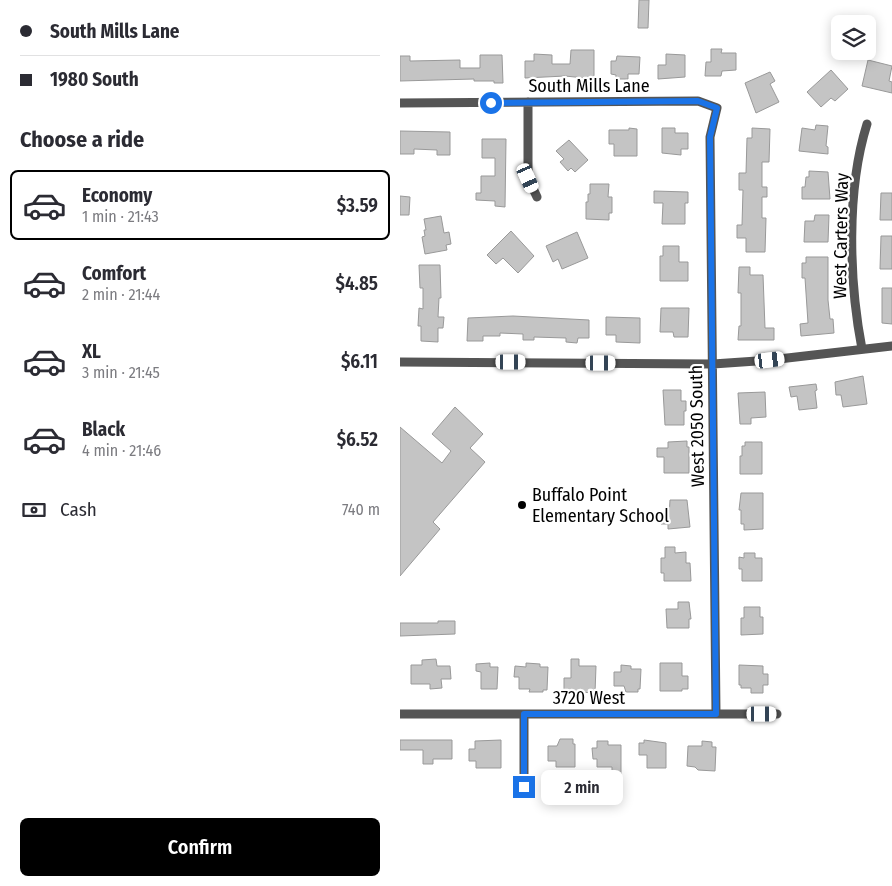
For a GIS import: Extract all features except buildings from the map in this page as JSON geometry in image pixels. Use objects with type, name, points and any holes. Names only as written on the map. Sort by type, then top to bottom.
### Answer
[{"type":"street","name":"South Mills Lane","points":[[400,103],[698,101],[717,108]]},
{"type":"street","points":[[528,102],[528,178],[537,197]]},
{"type":"street","name":"West 2050 South","points":[[716,714],[710,137],[717,108]]},
{"type":"street","name":"West Carters Way","points":[[862,349],[854,298],[853,238],[855,188],[862,141],[867,124]]},
{"type":"street","points":[[400,362],[713,364],[770,360],[892,346]]},
{"type":"street","name":"3720 West","points":[[400,714],[777,714]]},
{"type":"street","points":[[524,714],[524,787]]},
{"type":"place","name":"Buffalo Point Elementary School","points":[[522,505]]},
{"type":"route","points":[[491,103],[698,101],[717,108],[710,137],[716,714],[524,714],[524,787]]}]
